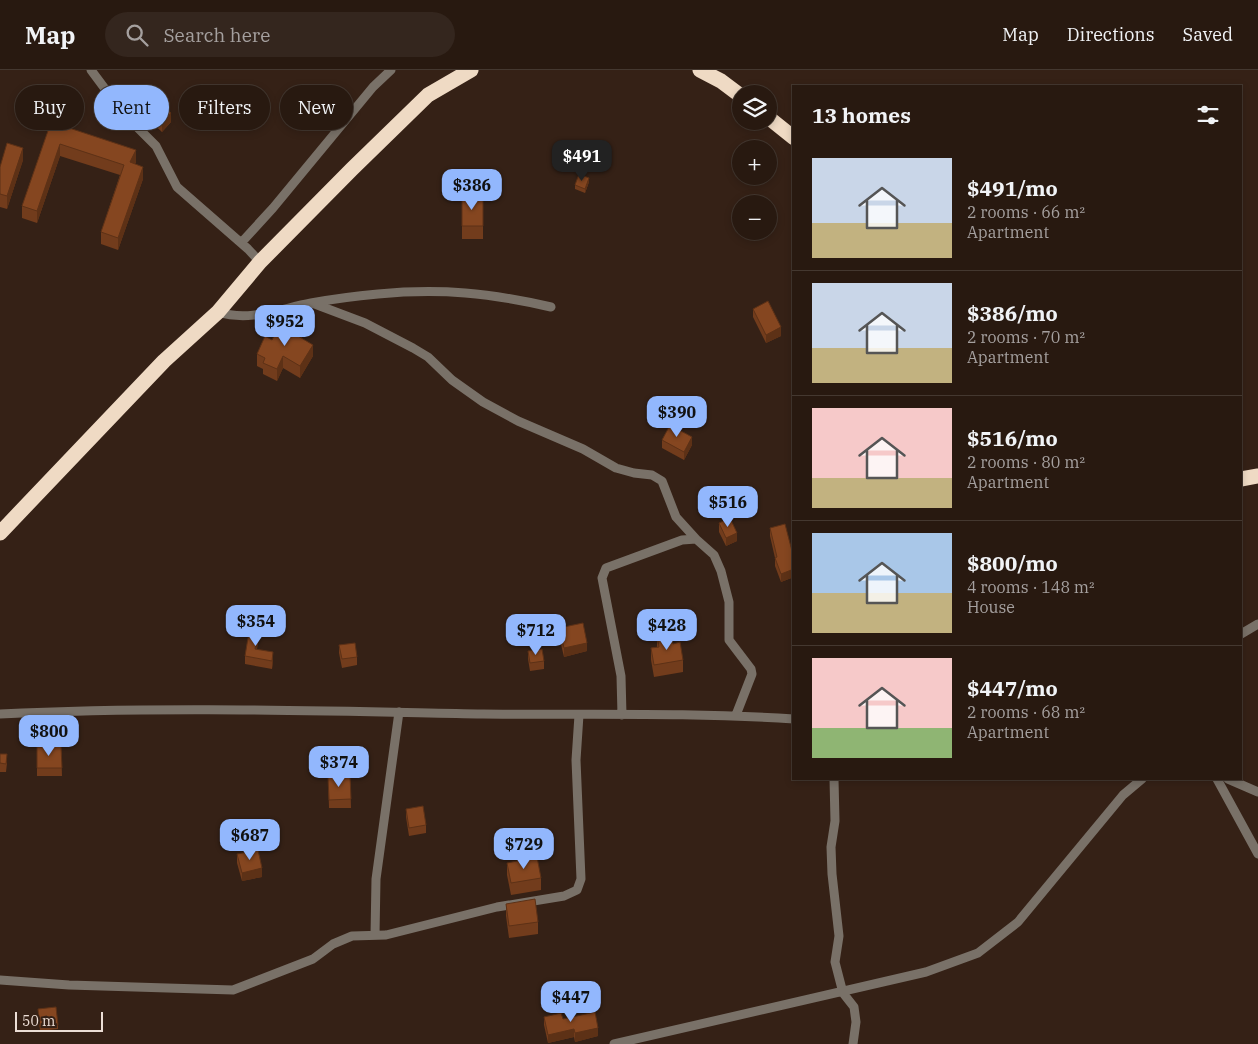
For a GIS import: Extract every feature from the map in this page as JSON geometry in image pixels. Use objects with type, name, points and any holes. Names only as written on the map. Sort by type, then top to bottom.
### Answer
[{"type":"highway","points":[[0,533],[164,361],[218,312],[260,262],[428,94],[471,70]]},
{"type":"highway","points":[[700,70],[721,80],[732,89]]},
{"type":"highway","points":[[777,124],[792,136]]},
{"type":"highway","points":[[1242,479],[1258,476]]},
{"type":"street","points":[[91,70],[123,113],[156,146],[178,187],[260,262]]},
{"type":"street","points":[[241,243],[268,214],[373,87],[392,70]]},
{"type":"street","points":[[218,312],[242,317],[254,316],[312,303],[403,292],[454,290],[486,294],[551,307]]},
{"type":"street","points":[[312,303],[365,323],[413,348],[428,357],[452,380],[483,402],[518,421],[583,449],[616,468],[652,475],[662,481],[676,517],[714,555],[721,572],[729,602],[729,640],[751,669],[752,674],[736,715]]},
{"type":"street","points":[[622,714],[621,676],[602,578],[606,568],[682,540],[696,539]]},
{"type":"street","points":[[1242,633],[1258,624]]},
{"type":"street","points":[[0,714],[238,709],[579,715],[736,715],[792,719]]},
{"type":"street","points":[[375,935],[376,879],[400,712]]},
{"type":"street","points":[[0,980],[69,985],[233,990],[313,959],[342,939],[386,935],[496,907],[564,896],[577,890],[582,878],[576,760],[579,715]]},
{"type":"street","points":[[834,780],[835,821],[831,847],[839,936],[835,962],[843,993],[854,1007],[856,1022],[853,1044]]},
{"type":"street","points":[[614,1044],[785,1004],[843,993],[926,972],[978,953],[1018,922],[1123,795],[1141,780]]},
{"type":"street","points":[[1218,780],[1258,854]]},
{"type":"street","points":[[1230,780],[1258,792]]},
{"type":"building","points":[[48,130],[75,130],[136,150],[130,162],[143,167],[118,238],[101,232],[124,165],[60,144],[37,211],[22,206]]},
{"type":"building","points":[[7,143],[23,148],[7,196],[0,194],[0,167]]},
{"type":"building","points":[[579,174],[589,178],[585,189],[575,185]]},
{"type":"building","points":[[462,196],[483,196],[483,226],[462,226]]},
{"type":"building","points":[[768,301],[781,327],[766,335],[753,309]]},
{"type":"building","points":[[291,322],[302,327],[298,336],[313,345],[300,366],[283,356],[277,369],[263,363],[265,358],[257,354],[265,336],[272,340],[279,326],[287,330]]},
{"type":"building","points":[[670,425],[692,437],[684,452],[662,440]]},
{"type":"building","points":[[730,518],[737,533],[726,538],[719,523]]},
{"type":"building","points":[[785,524],[792,551],[792,570],[781,574],[775,558],[777,557],[770,528]]},
{"type":"building","points":[[583,623],[587,643],[564,648],[559,628]]},
{"type":"building","points":[[250,626],[259,627],[255,649],[273,652],[272,661],[245,656]]},
{"type":"building","points":[[670,633],[673,644],[680,642],[683,660],[654,665],[651,648],[659,647],[657,635]]},
{"type":"building","points":[[355,643],[357,657],[342,659],[339,645]]},
{"type":"building","points":[[542,649],[544,661],[530,663],[528,651]]},
{"type":"building","points":[[61,746],[62,768],[37,768],[37,747]]},
{"type":"building","points":[[0,754],[7,754],[6,764],[0,763]]},
{"type":"building","points":[[350,776],[351,799],[329,800],[328,777]]},
{"type":"building","points":[[423,806],[426,825],[409,828],[406,809]]},
{"type":"building","points":[[258,850],[262,868],[242,873],[237,854]]},
{"type":"building","points":[[537,857],[541,878],[511,883],[507,863]]},
{"type":"building","points":[[535,899],[538,922],[509,926],[506,904]]},
{"type":"building","points":[[56,1007],[58,1025],[40,1027],[38,1009]]},
{"type":"building","points":[[595,1012],[598,1028],[575,1033],[574,1029],[548,1035],[544,1017],[561,1013],[563,1019]]}]
